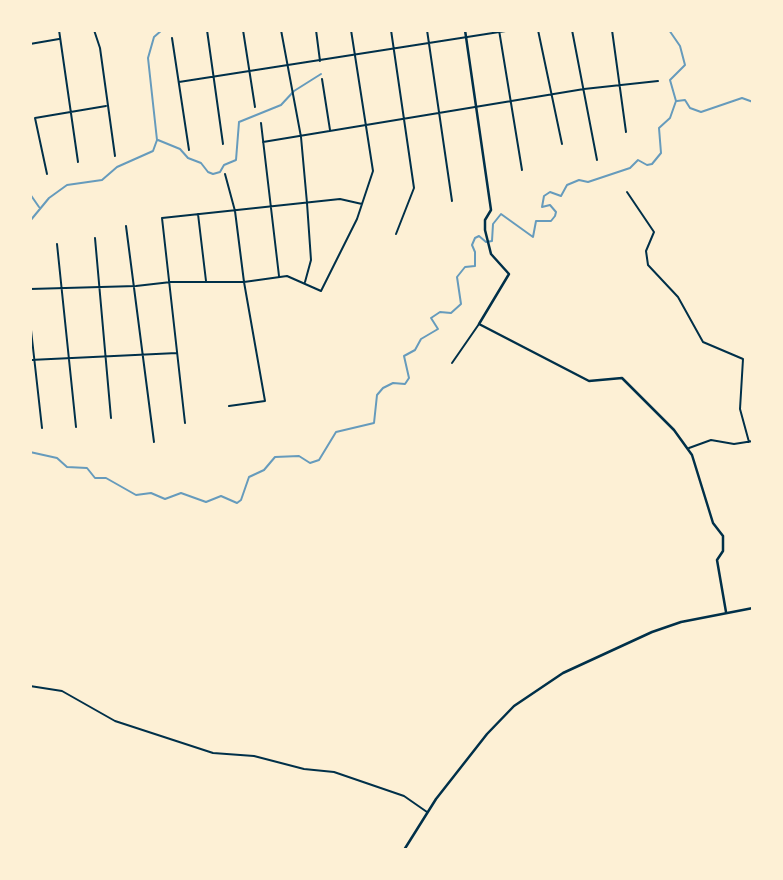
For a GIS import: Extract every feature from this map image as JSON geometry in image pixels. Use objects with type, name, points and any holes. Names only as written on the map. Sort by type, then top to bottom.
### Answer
[{"type":"street","points":[[59,30],[78,162]]},
{"type":"street","points":[[94,30],[100,48],[115,156]]},
{"type":"street","points":[[207,30],[223,144]]},
{"type":"street","points":[[243,30],[256,107]]},
{"type":"street","points":[[281,30],[301,137],[312,260],[305,283]]},
{"type":"street","points":[[316,30],[321,62]]},
{"type":"street","points":[[30,289],[136,286],[172,282],[244,282],[287,276],[321,291],[362,204],[373,171],[351,30]]},
{"type":"street","points":[[391,30],[414,188],[396,234]]},
{"type":"street","points":[[427,30],[452,201]]},
{"type":"street","points":[[452,363],[509,274],[491,254],[485,220],[491,210],[465,30]]},
{"type":"street","points":[[179,82],[321,62],[512,30]]},
{"type":"street","points":[[538,30],[562,144]]},
{"type":"street","points":[[572,30],[597,160]]},
{"type":"street","points":[[611,30],[626,132]]},
{"type":"street","points":[[499,31],[522,170]]},
{"type":"street","points":[[172,38],[189,150]]},
{"type":"street","points":[[30,44],[60,39]]},
{"type":"street","points":[[322,79],[330,132]]},
{"type":"street","points":[[263,142],[510,100],[658,82]]},
{"type":"street","points":[[47,174],[35,118],[106,106]]},
{"type":"street","points":[[261,123],[279,277]]},
{"type":"street","points":[[225,174],[235,211],[244,282],[265,401],[229,406]]},
{"type":"street","points":[[626,192],[654,232],[646,251],[648,265],[678,297],[703,342],[743,359],[740,409],[751,441],[734,444],[711,440],[688,448]]},
{"type":"street","points":[[185,423],[172,282],[162,218],[340,199],[362,204]]},
{"type":"street","points":[[198,214],[206,282]]},
{"type":"street","points":[[127,226],[154,442]]},
{"type":"street","points":[[95,238],[111,418]]},
{"type":"street","points":[[57,244],[71,358],[76,427]]},
{"type":"street","points":[[30,321],[42,428]]},
{"type":"street","points":[[479,324],[589,381],[622,379],[674,429],[688,448],[713,523],[723,536],[723,551],[717,559],[726,612]]},
{"type":"street","points":[[30,360],[178,353]]},
{"type":"street","points":[[404,850],[427,812],[514,706],[555,678],[652,632],[726,612],[753,608]]},
{"type":"street","points":[[30,686],[62,691],[115,721],[213,753],[254,756],[304,769],[334,772],[404,796],[427,812]]},
{"type":"waterway","points":[[30,221],[49,198],[67,185],[102,180],[117,167],[153,151],[157,140],[148,58],[154,37],[162,30]]},
{"type":"waterway","points":[[669,30],[680,46],[685,65],[670,80],[676,101]]},
{"type":"waterway","points":[[158,140],[180,149],[188,158],[201,163],[208,172],[220,172],[224,165],[236,160],[239,122],[281,105],[294,91],[321,74]]},
{"type":"waterway","points":[[677,101],[685,100],[690,108],[701,112],[742,98],[753,102]]},
{"type":"waterway","points":[[30,452],[57,458],[67,467],[87,468],[95,478],[106,478],[136,495],[151,493],[165,499],[181,493],[206,502],[221,496],[237,503],[241,500],[249,477],[264,470],[275,457],[299,456],[310,463],[319,460],[336,432],[374,423],[377,395],[383,388],[393,383],[405,384],[409,378],[404,356],[415,350],[421,339],[438,329],[431,318],[440,312],[451,313],[461,304],[457,277],[465,267],[475,266],[472,245],[475,238],[479,236],[486,242],[492,241],[493,224],[501,214],[533,237],[536,221],[551,221],[555,216],[556,212],[550,205],[542,207],[544,196],[550,192],[561,196],[567,185],[579,180],[588,182],[630,168],[638,160],[647,165],[652,164],[661,153],[659,128],[670,118],[676,101]]},
{"type":"waterway","points":[[30,194],[39,207]]}]
